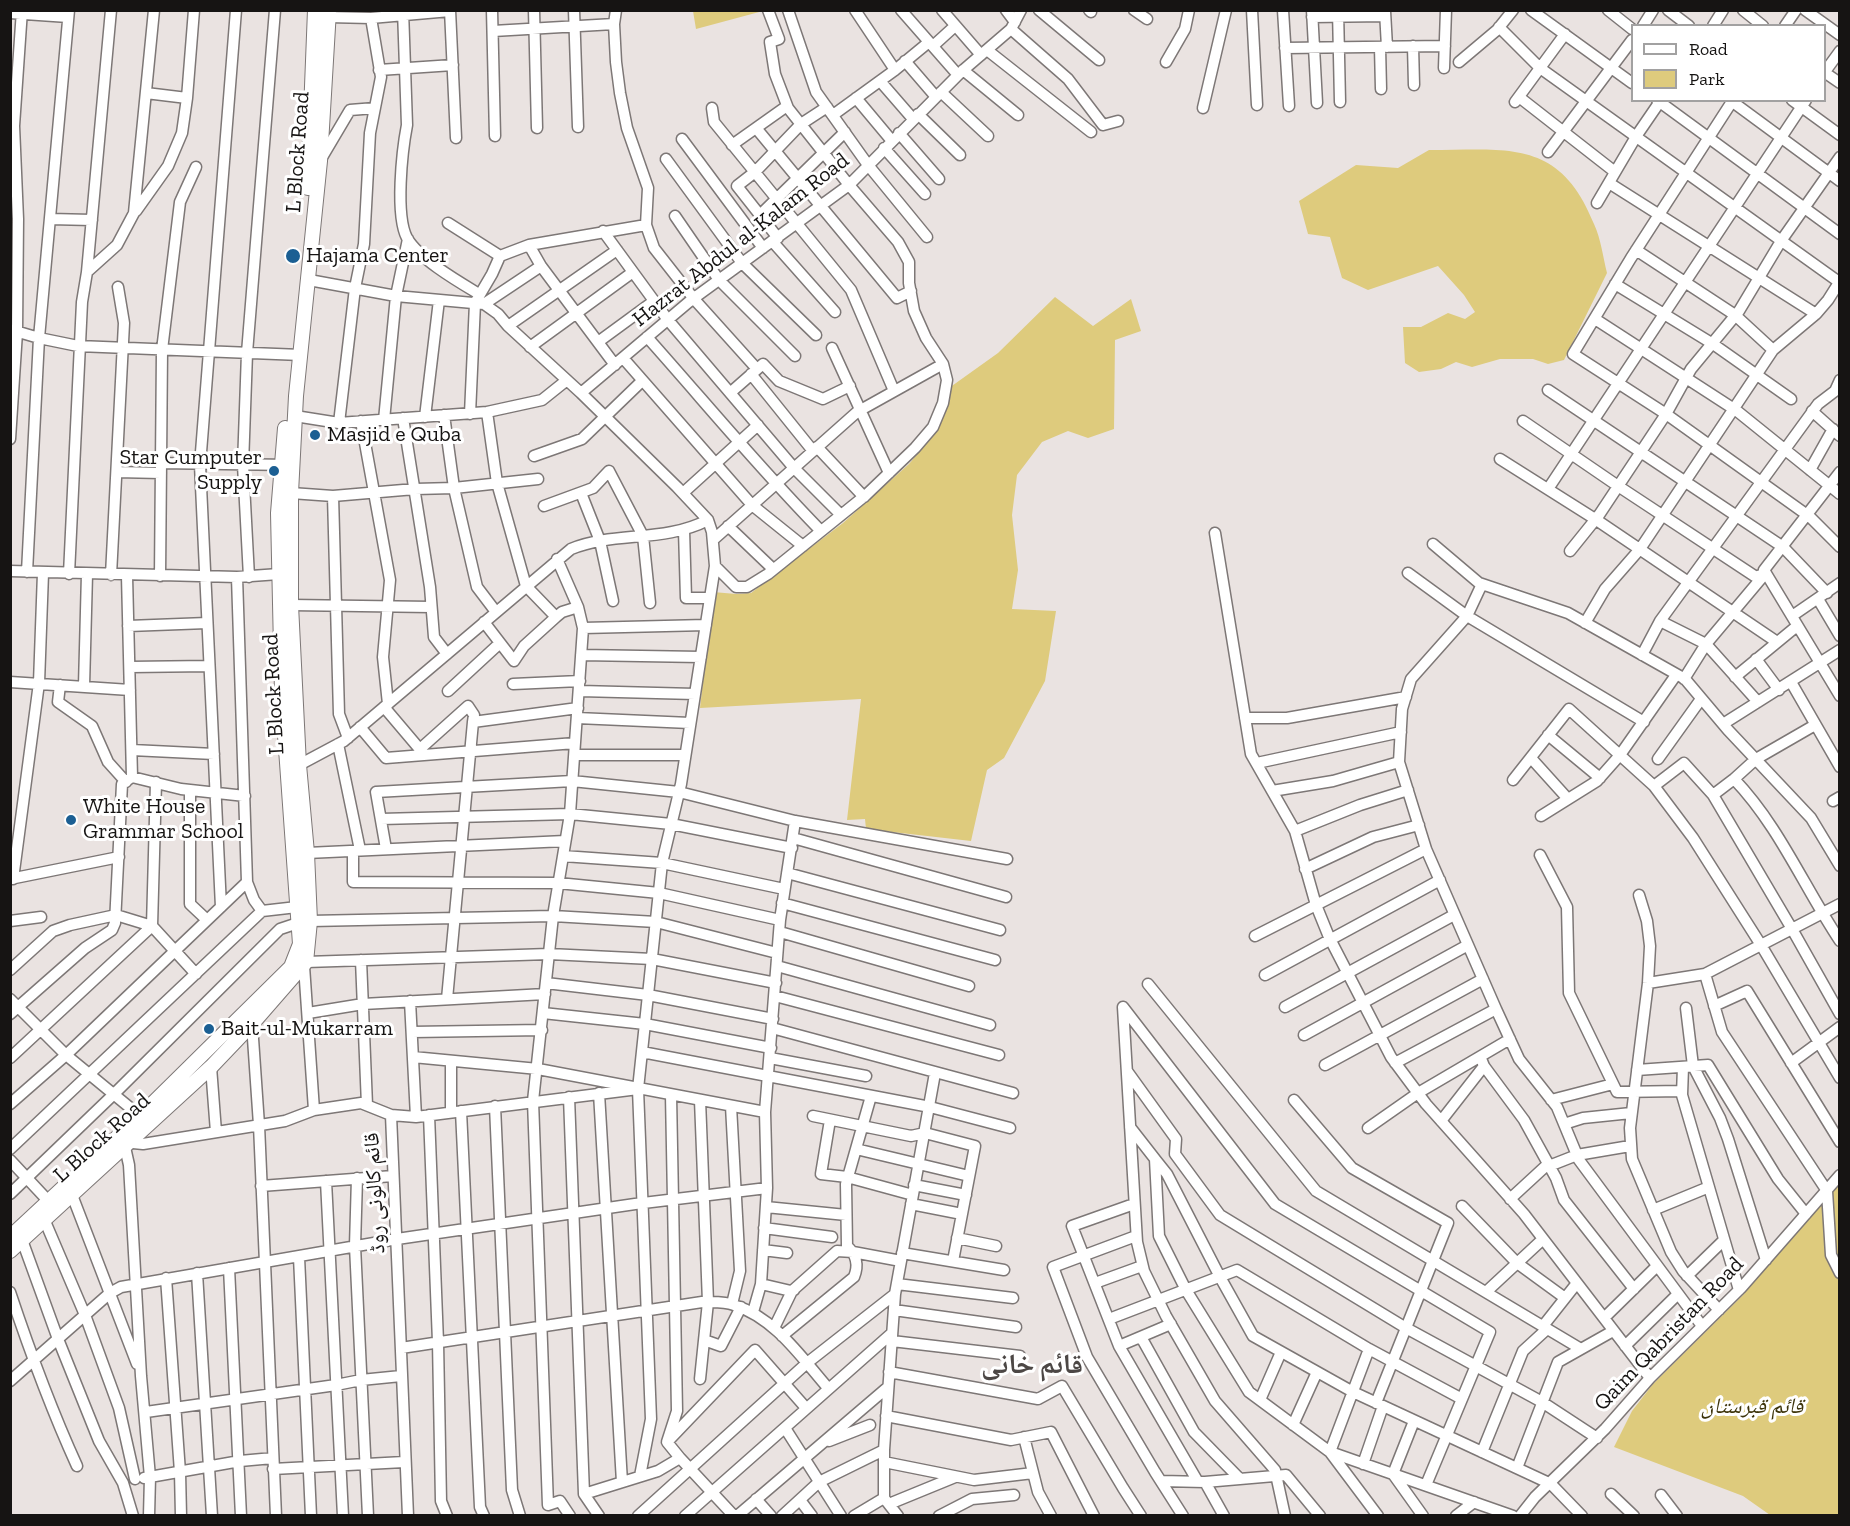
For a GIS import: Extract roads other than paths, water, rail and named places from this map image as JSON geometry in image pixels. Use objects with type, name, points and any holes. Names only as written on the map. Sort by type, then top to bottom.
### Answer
[{"type":"main road","name":"L Block Road","points":[[16,1239],[44,1219],[52,1205],[72,1195],[122,1144],[291,967],[300,944],[304,922],[297,907],[282,693],[278,513],[295,416],[296,355],[309,280],[320,161],[324,12]]},
{"type":"main road","name":"L Block Road","points":[[145,1120],[211,1067],[305,964],[307,853],[299,765],[291,605],[291,493],[287,465],[309,173],[324,12]]},
{"type":"main road","name":"L Block Road","points":[[10,1251],[16,1239],[122,1144]]},
{"type":"street","points":[[69,574],[81,302],[87,272],[111,10]]},
{"type":"street","points":[[134,213],[154,10]]},
{"type":"street","points":[[87,272],[117,245],[134,213],[168,166],[182,133],[194,10]]},
{"type":"street","points":[[220,907],[200,465],[236,10]]},
{"type":"street","points":[[249,577],[243,465],[247,353],[275,10]]},
{"type":"street","points":[[492,10],[495,136]]},
{"type":"street","points":[[534,10],[537,128]]},
{"type":"street","points":[[574,10],[578,127]]},
{"type":"street","points":[[616,10],[614,24],[620,93],[627,128],[648,188],[646,225],[654,248],[815,449],[864,497]]},
{"type":"street","points":[[716,566],[736,587],[747,587],[864,497],[915,448],[933,427],[943,403],[946,380],[943,364],[926,338],[914,311],[909,262],[898,242],[849,185],[787,106],[775,74],[770,42],[779,39],[768,10]]},
{"type":"street","points":[[788,10],[816,92],[868,165],[927,237]]},
{"type":"street","points":[[855,10],[895,69]]},
{"type":"street","points":[[900,10],[961,72],[1018,116]]},
{"type":"street","points":[[942,10],[955,26],[984,52],[1091,132]]},
{"type":"street","points":[[1006,10],[1013,25],[1068,79],[1103,125],[1118,120]]},
{"type":"street","name":"Hazrat Abdul al-Kalam Road","points":[[581,393],[694,299],[849,185],[938,94],[1013,25],[1021,10]]},
{"type":"street","points":[[1039,10],[1100,60]]},
{"type":"street","points":[[1134,10],[1147,19]]},
{"type":"street","points":[[1166,62],[1185,29],[1189,10]]},
{"type":"street","points":[[1203,108],[1226,10]]},
{"type":"street","points":[[1252,10],[1257,105]]},
{"type":"street","points":[[1283,10],[1289,106]]},
{"type":"street","points":[[1444,68],[1446,10]]},
{"type":"street","points":[[1459,62],[1499,27],[1513,10]]},
{"type":"street","points":[[1531,10],[1631,82]]},
{"type":"street","points":[[1608,10],[1631,27]]},
{"type":"street","points":[[1644,24],[1653,10]]},
{"type":"street","points":[[1668,10],[1686,24]]},
{"type":"street","points":[[1714,24],[1723,10]]},
{"type":"street","points":[[1743,10],[1760,24]]},
{"type":"street","points":[[1786,24],[1796,10]]},
{"type":"street","points":[[1805,10],[1824,24]]},
{"type":"street","points":[[324,12],[370,18],[403,13],[450,11],[456,138]]},
{"type":"street","points":[[10,439],[14,331],[12,126],[18,12],[68,14],[39,338],[27,572]]},
{"type":"street","points":[[403,13],[407,124],[400,216],[408,239],[434,266],[498,314],[683,493],[708,520],[712,540],[716,566],[686,755],[662,863],[638,1089],[651,1419],[640,1476]]},
{"type":"street","points":[[1317,103],[1312,14],[1385,13],[1381,89]]},
{"type":"street","points":[[1338,14],[1340,102]]},
{"type":"street","points":[[339,423],[355,288],[364,244],[370,133],[381,77],[370,18]]},
{"type":"street","points":[[493,31],[614,24]]},
{"type":"street","points":[[1826,25],[1839,35]]},
{"type":"street","points":[[835,312],[775,239],[737,186],[755,172],[801,124],[856,98],[955,26]]},
{"type":"street","points":[[1499,27],[1540,68],[1839,281],[1828,300],[1816,314],[1773,350],[1640,549],[1605,589],[1585,623]]},
{"type":"street","points":[[1565,34],[1517,100],[1615,172]]},
{"type":"street","points":[[1548,152],[1631,41]]},
{"type":"street","points":[[1413,46],[1414,85]]},
{"type":"street","points":[[1285,48],[1445,46]]},
{"type":"street","points":[[1826,70],[1839,51]]},
{"type":"street","points":[[905,62],[938,94],[988,136]]},
{"type":"street","points":[[380,70],[453,65]]},
{"type":"street","points":[[1826,73],[1839,83]]},
{"type":"street","points":[[880,81],[915,117],[960,155]]},
{"type":"street","points":[[146,93],[187,98]]},
{"type":"street","points":[[856,98],[892,141],[925,194]]},
{"type":"street","points":[[1597,203],[1658,102]]},
{"type":"street","points":[[1660,102],[1839,234]]},
{"type":"street","points":[[1731,102],[1636,250],[1573,354],[1666,414],[1807,516],[1839,547]]},
{"type":"street","points":[[1733,102],[1839,181]]},
{"type":"street","points":[[1548,489],[1804,104],[1839,135]]},
{"type":"street","points":[[732,145],[787,106]]},
{"type":"street","points":[[320,161],[350,110],[375,108]]},
{"type":"street","points":[[711,108],[714,123],[851,290],[894,392]]},
{"type":"street","points":[[756,128],[897,298],[911,291]]},
{"type":"street","points":[[760,215],[845,132]]},
{"type":"street","points":[[682,139],[763,248]]},
{"type":"street","points":[[892,141],[939,179]]},
{"type":"street","points":[[1570,551],[1641,452],[1686,378],[1736,315],[1781,241],[1839,157]]},
{"type":"street","points":[[666,159],[742,263],[816,335]]},
{"type":"street","points":[[160,576],[162,350],[180,202],[196,167]]},
{"type":"street","points":[[1609,183],[1816,314]]},
{"type":"street","points":[[675,216],[719,280],[795,356]]},
{"type":"street","points":[[50,219],[92,220]]},
{"type":"street","points":[[448,223],[500,256]]},
{"type":"street","points":[[470,414],[479,301],[500,256],[528,245],[646,225]]},
{"type":"street","points":[[603,231],[668,321],[794,468],[841,515]]},
{"type":"street","points":[[384,420],[396,296],[408,239]]},
{"type":"street","points":[[528,245],[598,342],[642,381],[752,505],[803,546]]},
{"type":"street","points":[[508,326],[617,250]]},
{"type":"street","points":[[1636,250],[1736,315],[1773,350]]},
{"type":"street","points":[[309,280],[396,296],[479,301],[541,266]]},
{"type":"street","points":[[530,347],[633,272]]},
{"type":"street","points":[[1616,284],[1713,344],[1791,399]]},
{"type":"street","points":[[111,575],[124,323],[118,287]]},
{"type":"street","points":[[425,417],[439,300]]},
{"type":"street","points":[[598,342],[654,301]]},
{"type":"street","points":[[1595,319],[1734,409],[1839,494]]},
{"type":"street","points":[[14,331],[78,346],[296,355]]},
{"type":"street","points":[[647,338],[775,484],[821,531]]},
{"type":"street","points":[[832,348],[889,473]]},
{"type":"street","points":[[730,393],[763,364],[779,381],[823,399],[850,386]]},
{"type":"street","points":[[712,540],[861,410],[943,364]]},
{"type":"street","points":[[295,416],[339,423],[487,412],[542,400],[567,380]]},
{"type":"street","points":[[1642,655],[1660,621],[1784,448],[1818,404],[1837,394],[1839,380]]},
{"type":"street","points":[[534,456],[582,439],[642,381]]},
{"type":"street","points":[[1548,390],[1783,547],[1822,596],[1839,636]]},
{"type":"street","points":[[1810,470],[1836,432],[1812,411]]},
{"type":"street","points":[[487,412],[497,483],[526,586],[556,617]]},
{"type":"street","points":[[444,415],[454,488],[477,586],[496,612]]},
{"type":"street","points":[[403,418],[415,489],[434,637],[447,654]]},
{"type":"street","points":[[361,421],[390,580],[383,657],[386,705],[422,752]]},
{"type":"street","points":[[1523,421],[1756,577],[1766,573]]},
{"type":"street","points":[[683,493],[758,425]]},
{"type":"street","points":[[1500,459],[1595,519],[1778,642]]},
{"type":"street","points":[[117,472],[200,465],[287,465]]},
{"type":"street","points":[[544,506],[593,488],[609,471],[643,536],[650,603]]},
{"type":"street","points":[[1839,472],[1764,570],[1839,696]]},
{"type":"street","points":[[291,493],[333,496],[454,488],[538,479]]},
{"type":"street","points":[[581,493],[600,541],[613,601]]},
{"type":"street","points":[[333,496],[338,606],[339,714],[348,738]]},
{"type":"street","points":[[299,765],[348,738],[571,549],[588,542],[691,529],[708,520]]},
{"type":"street","points":[[728,526],[773,569]]},
{"type":"street","points":[[684,530],[686,598],[710,598]]},
{"type":"street","points":[[1215,533],[1251,754],[1295,831],[1316,905],[1330,940],[1395,1063],[1441,1121],[1510,1198],[1650,1378]]},
{"type":"street","points":[[1433,543],[1482,584],[1568,613],[1680,677],[1811,818],[1839,866]]},
{"type":"street","points":[[557,559],[578,607],[583,628],[570,814],[553,916],[533,1101],[548,1505],[560,1501],[570,1515]]},
{"type":"street","points":[[10,571],[237,578],[279,574]]},
{"type":"street","points":[[43,573],[39,683],[12,879],[119,857]]},
{"type":"street","points":[[1408,573],[1467,616],[1644,722]]},
{"type":"street","points":[[1540,816],[1600,778],[1620,756],[1706,644],[1766,573]]},
{"type":"street","points":[[84,686],[87,574]]},
{"type":"street","points":[[127,576],[132,750],[129,779],[122,784],[115,923],[112,930],[85,948],[13,1007],[40,1029],[66,1055],[145,1120]]},
{"type":"street","points":[[237,578],[247,882],[254,900],[262,910]]},
{"type":"street","points":[[1482,584],[1467,616],[1411,679],[1402,709],[1399,762],[1426,849],[1525,1068],[1557,1107],[1576,1155],[1702,1326]]},
{"type":"street","points":[[1735,677],[1778,642],[1794,621],[1822,596],[1839,585]]},
{"type":"street","points":[[291,605],[431,607]]},
{"type":"street","points":[[484,622],[514,661],[524,646],[556,617],[562,612],[578,607]]},
{"type":"street","points":[[1660,621],[1706,644],[1758,702]]},
{"type":"street","points":[[128,626],[207,623]]},
{"type":"street","points":[[583,628],[706,626]]},
{"type":"street","points":[[448,692],[500,643]]},
{"type":"street","points":[[1723,724],[1839,650]]},
{"type":"street","points":[[581,655],[701,657]]},
{"type":"street","points":[[1756,659],[1779,690]]},
{"type":"street","points":[[130,667],[209,666]]},
{"type":"street","points":[[10,682],[130,690]]},
{"type":"street","points":[[1791,682],[1839,767]]},
{"type":"street","points":[[513,684],[695,694]]},
{"type":"street","points":[[60,685],[58,702],[92,726],[108,762],[129,779],[156,782],[190,790],[244,796]]},
{"type":"street","points":[[1245,718],[1287,718],[1406,697]]},
{"type":"street","points":[[1658,759],[1701,699]]},
{"type":"street","points":[[422,752],[468,706],[474,715],[447,999]]},
{"type":"street","points":[[1513,780],[1569,710],[1654,786],[1693,838],[1761,945],[1839,1078]]},
{"type":"street","points":[[473,722],[578,713],[690,723]]},
{"type":"street","points":[[1713,795],[1756,759],[1815,725]]},
{"type":"street","points":[[360,728],[386,758],[422,752],[470,752],[575,743]]},
{"type":"street","points":[[1257,764],[1401,732]]},
{"type":"street","points":[[1548,735],[1600,778]]},
{"type":"street","points":[[338,744],[357,851],[353,882],[558,883],[658,893],[780,926],[969,986]]},
{"type":"street","points":[[132,750],[214,754]]},
{"type":"street","points":[[574,755],[686,755]]},
{"type":"street","points":[[1531,758],[1568,799]]},
{"type":"street","points":[[1272,791],[1333,781],[1399,762]]},
{"type":"street","points":[[1654,786],[1684,763],[1713,795],[1839,1014]]},
{"type":"street","points":[[1734,779],[1752,798],[1777,835],[1839,941]]},
{"type":"street","points":[[386,849],[376,792],[573,780],[679,792],[795,821],[1007,859]]},
{"type":"street","points":[[10,1058],[152,926],[156,782]]},
{"type":"street","points":[[190,790],[190,904],[207,920]]},
{"type":"street","points":[[1295,831],[1360,805],[1408,790]]},
{"type":"street","points":[[381,819],[570,814],[671,825],[792,843],[1006,897]]},
{"type":"street","points":[[753,1312],[761,1284],[767,1188],[765,1112],[777,953],[782,903],[795,821]]},
{"type":"street","points":[[1305,869],[1373,837],[1419,825]]},
{"type":"street","points":[[307,853],[566,841]]},
{"type":"street","points":[[1255,936],[1426,849]]},
{"type":"street","points":[[1540,855],[1567,907],[1569,993],[1617,1092],[1682,1091]]},
{"type":"street","points":[[563,856],[662,863],[784,889]]},
{"type":"street","points":[[787,873],[1000,930]]},
{"type":"street","points":[[1265,975],[1440,880]]},
{"type":"street","points":[[10,1104],[66,1055],[247,882]]},
{"type":"street","points":[[1639,895],[1647,921],[1650,946],[1648,983],[1632,1113],[1630,1146],[1632,1160],[1671,1252],[1688,1276],[1719,1310]]},
{"type":"street","points":[[782,903],[995,960]]},
{"type":"street","points":[[1648,983],[1705,974],[1839,904]]},
{"type":"street","points":[[10,1149],[262,910],[297,907]]},
{"type":"street","points":[[10,970],[53,932],[70,925],[116,915],[152,926],[196,974]]},
{"type":"street","points":[[1285,1007],[1454,915]]},
{"type":"street","points":[[10,1194],[114,1095],[280,929],[304,922],[553,916],[656,922],[777,953]]},
{"type":"street","points":[[10,921],[41,917]]},
{"type":"street","points":[[1304,1035],[1468,945]]},
{"type":"street","points":[[314,1110],[305,964],[549,954],[652,959],[776,983]]},
{"type":"street","points":[[361,960],[367,1106]]},
{"type":"street","points":[[777,966],[990,1025]]},
{"type":"street","points":[[1705,974],[1722,1032],[1827,1191],[1831,1255],[1839,1273]]},
{"type":"street","points":[[1325,1065],[1483,978]]},
{"type":"street","points":[[1148,984],[1316,1191],[1581,1349]]},
{"type":"street","points":[[308,1013],[363,1004],[447,999],[546,988],[648,995],[773,1023],[935,1073],[1013,1093]]},
{"type":"street","points":[[1714,1006],[1747,991],[1839,1142]]},
{"type":"street","points":[[775,996],[999,1055]]},
{"type":"street","points":[[410,1001],[416,1117]]},
{"type":"street","points":[[1285,1515],[1275,1470],[1215,1401],[1158,1300],[1142,1266],[1136,1236],[1124,1007],[1275,1204],[1490,1332],[1426,1485]]},
{"type":"street","points":[[1686,1008],[1688,1066],[1682,1091],[1739,1290]]},
{"type":"street","points":[[1395,1063],[1497,1009]]},
{"type":"street","points":[[543,1013],[645,1024],[866,1076]]},
{"type":"street","points":[[252,1024],[276,1515]]},
{"type":"street","points":[[1791,1063],[1839,1028]]},
{"type":"street","points":[[412,1032],[542,1030]]},
{"type":"street","points":[[1368,1128],[1418,1093],[1482,1061],[1510,1039]]},
{"type":"street","points":[[642,1052],[930,1107],[1010,1128]]},
{"type":"street","points":[[413,1057],[538,1069],[765,1112]]},
{"type":"street","points":[[451,1061],[468,1229],[480,1507],[484,1515]]},
{"type":"street","points":[[1441,1121],[1482,1061]]},
{"type":"street","points":[[1482,1061],[1524,1120],[1549,1165],[1564,1200],[1634,1288]]},
{"type":"street","points":[[1637,1070],[1708,1065],[1778,1179],[1806,1214]]},
{"type":"street","points":[[1688,1066],[1728,1138],[1766,1260]]},
{"type":"street","points":[[211,1067],[216,1132]]},
{"type":"street","points":[[1127,1071],[1176,1139],[1175,1154],[1220,1215],[1406,1328],[1542,1402],[1597,1438]]},
{"type":"street","points":[[898,1515],[886,1501],[884,1462],[894,1310],[935,1073]]},
{"type":"street","points":[[1551,1100],[1613,1084]]},
{"type":"street","points":[[391,1115],[416,1117],[638,1089]]},
{"type":"street","points":[[599,1093],[622,1482]]},
{"type":"street","points":[[667,1442],[677,1411],[670,1095]]},
{"type":"street","points":[[778,1332],[854,1277],[858,1269],[853,1252],[847,1246],[847,1177],[872,1096]]},
{"type":"street","points":[[569,1097],[584,1494],[599,1515]]},
{"type":"street","points":[[700,1100],[708,1302],[700,1379]]},
{"type":"street","points":[[1294,1100],[1352,1168],[1448,1223],[1393,1362],[1363,1464]]},
{"type":"street","name":"قائم کالونی روڈ","points":[[122,1144],[143,1144],[285,1121],[314,1110],[362,1103],[391,1115],[408,1515]]},
{"type":"street","points":[[495,1106],[512,1490],[520,1515]]},
{"type":"street","points":[[704,1340],[721,1346],[737,1306],[740,1271],[731,1106]]},
{"type":"street","points":[[1564,1124],[1583,1118],[1632,1113]]},
{"type":"street","points":[[429,1115],[438,1342],[441,1501],[447,1515]]},
{"type":"street","points":[[813,1116],[911,1136],[925,1132],[975,1146],[953,1261]]},
{"type":"street","points":[[831,1120],[821,1174],[847,1177],[913,1195],[962,1214]]},
{"type":"street","points":[[1130,1127],[1167,1174],[1253,1336],[1353,1392],[1551,1484],[1582,1515]]},
{"type":"street","points":[[122,1144],[129,1165],[141,1376],[150,1477],[149,1515]]},
{"type":"street","points":[[1510,1198],[1549,1165],[1576,1155],[1630,1146]]},
{"type":"street","points":[[855,1149],[969,1176]]},
{"type":"street","points":[[1155,1159],[1160,1236],[1186,1290],[1249,1392],[1330,1452],[1514,1515]]},
{"type":"street","points":[[10,1160],[52,1205]]},
{"type":"street","name":"Qaim Qabristan Road","points":[[1520,1515],[1535,1497],[1597,1438],[1650,1378],[1739,1290],[1839,1175]]},
{"type":"street","points":[[261,1186],[393,1176]]},
{"type":"street","points":[[357,1178],[355,1246],[368,1515]]},
{"type":"street","points":[[326,1181],[343,1515]]},
{"type":"street","points":[[1653,1210],[1708,1187]]},
{"type":"street","points":[[10,1381],[110,1293],[136,1283],[397,1239],[642,1203],[767,1188]]},
{"type":"street","points":[[72,1195],[141,1376]]},
{"type":"street","points":[[913,1195],[966,1195]]},
{"type":"street","points":[[1134,1204],[1072,1226],[1119,1346],[1224,1515]]},
{"type":"street","points":[[1462,1206],[1517,1263],[1565,1298]]},
{"type":"street","points":[[765,1207],[846,1215]]},
{"type":"street","points":[[44,1219],[85,1315],[119,1408],[135,1479]]},
{"type":"street","points":[[764,1228],[832,1236]]},
{"type":"street","points":[[1136,1236],[1053,1267],[1087,1358],[1183,1515]]},
{"type":"street","points":[[957,1238],[996,1246]]},
{"type":"street","points":[[16,1239],[99,1441],[123,1483],[133,1515]]},
{"type":"street","points":[[1486,1292],[1543,1239]]},
{"type":"street","points":[[1688,1276],[1724,1240]]},
{"type":"street","points":[[763,1250],[787,1253]]},
{"type":"street","points":[[778,1332],[794,1290],[837,1251],[953,1261],[1004,1270]]},
{"type":"street","points":[[299,1257],[311,1515]]},
{"type":"street","points":[[1095,1283],[1142,1266]]},
{"type":"street","points":[[1604,1318],[1657,1266]]},
{"type":"street","points":[[229,1268],[241,1515]]},
{"type":"street","points":[[1109,1318],[1237,1270],[1369,1349],[1462,1398]]},
{"type":"street","points":[[197,1273],[212,1515]]},
{"type":"street","points":[[166,1278],[181,1515]]},
{"type":"street","points":[[1482,1452],[1523,1351],[1545,1328],[1577,1283]]},
{"type":"street","points":[[761,1284],[794,1290]]},
{"type":"street","points":[[638,1515],[807,1363],[896,1289],[1013,1298]]},
{"type":"street","points":[[10,1292],[32,1360],[77,1466]]},
{"type":"street","points":[[1625,1346],[1678,1294]]},
{"type":"street","points":[[401,1348],[708,1302],[737,1306],[753,1312],[778,1332],[828,1388]]},
{"type":"street","points":[[894,1310],[1016,1328]]},
{"type":"street","points":[[1119,1346],[1171,1324]]},
{"type":"street","points":[[1517,1468],[1558,1362],[1614,1331]]},
{"type":"street","points":[[685,1515],[828,1388],[892,1337],[1020,1356]]},
{"type":"street","points":[[1141,1337],[1194,1432],[1240,1479]]},
{"type":"street","points":[[1330,1452],[1369,1349]]},
{"type":"street","points":[[667,1442],[755,1350],[806,1408]]},
{"type":"street","points":[[1260,1400],[1281,1352]]},
{"type":"street","points":[[889,1372],[1038,1399],[1062,1386],[1141,1515]]},
{"type":"street","points":[[1293,1425],[1317,1372]]},
{"type":"street","points":[[146,1412],[401,1376]]},
{"type":"street","points":[[667,1442],[690,1469],[736,1515],[888,1387]]},
{"type":"street","points":[[886,1416],[1011,1440],[1051,1432],[1094,1515]]},
{"type":"street","points":[[1393,1474],[1414,1421]]},
{"type":"street","points":[[820,1444],[870,1425]]},
{"type":"street","points":[[784,1428],[841,1515]]},
{"type":"street","points":[[1024,1437],[1038,1492],[1051,1515]]},
{"type":"street","points":[[782,1515],[819,1482],[884,1450]]},
{"type":"street","points":[[1330,1452],[1378,1515]]},
{"type":"street","points":[[584,1494],[658,1471],[680,1458]]},
{"type":"street","points":[[123,1483],[240,1461],[308,1467],[404,1461]]},
{"type":"street","points":[[884,1462],[974,1480],[1033,1473]]},
{"type":"street","points":[[1393,1474],[1423,1515]]},
{"type":"street","points":[[854,1515],[956,1476]]},
{"type":"street","points":[[1161,1481],[1202,1482],[1286,1476],[1320,1515]]},
{"type":"street","points":[[1611,1494],[1634,1515]]},
{"type":"street","points":[[939,1515],[972,1499],[1014,1495]]},
{"type":"street","points":[[1661,1495],[1677,1515]]},
{"type":"street","points":[[756,1499],[771,1515]]},
{"type":"street","points":[[800,1500],[812,1515]]},
{"type":"street","points":[[1456,1515],[1474,1502]]},
{"type":"place","name":"Hajama Center","points":[[293,256]]},
{"type":"place","name":"Masjid e Quba","points":[[315,435]]},
{"type":"place","name":"Star Cumputer Supply","points":[[274,471]]},
{"type":"place","name":"White House Grammar School","points":[[71,820]]},
{"type":"place","name":"Bait-ul-Mukarram","points":[[209,1029]]},
{"type":"district","name":"قائم خانى","points":[[1032,1365]]},
{"type":"park label","name":"قائم قبرستان","points":[[1752,1407]]}]
